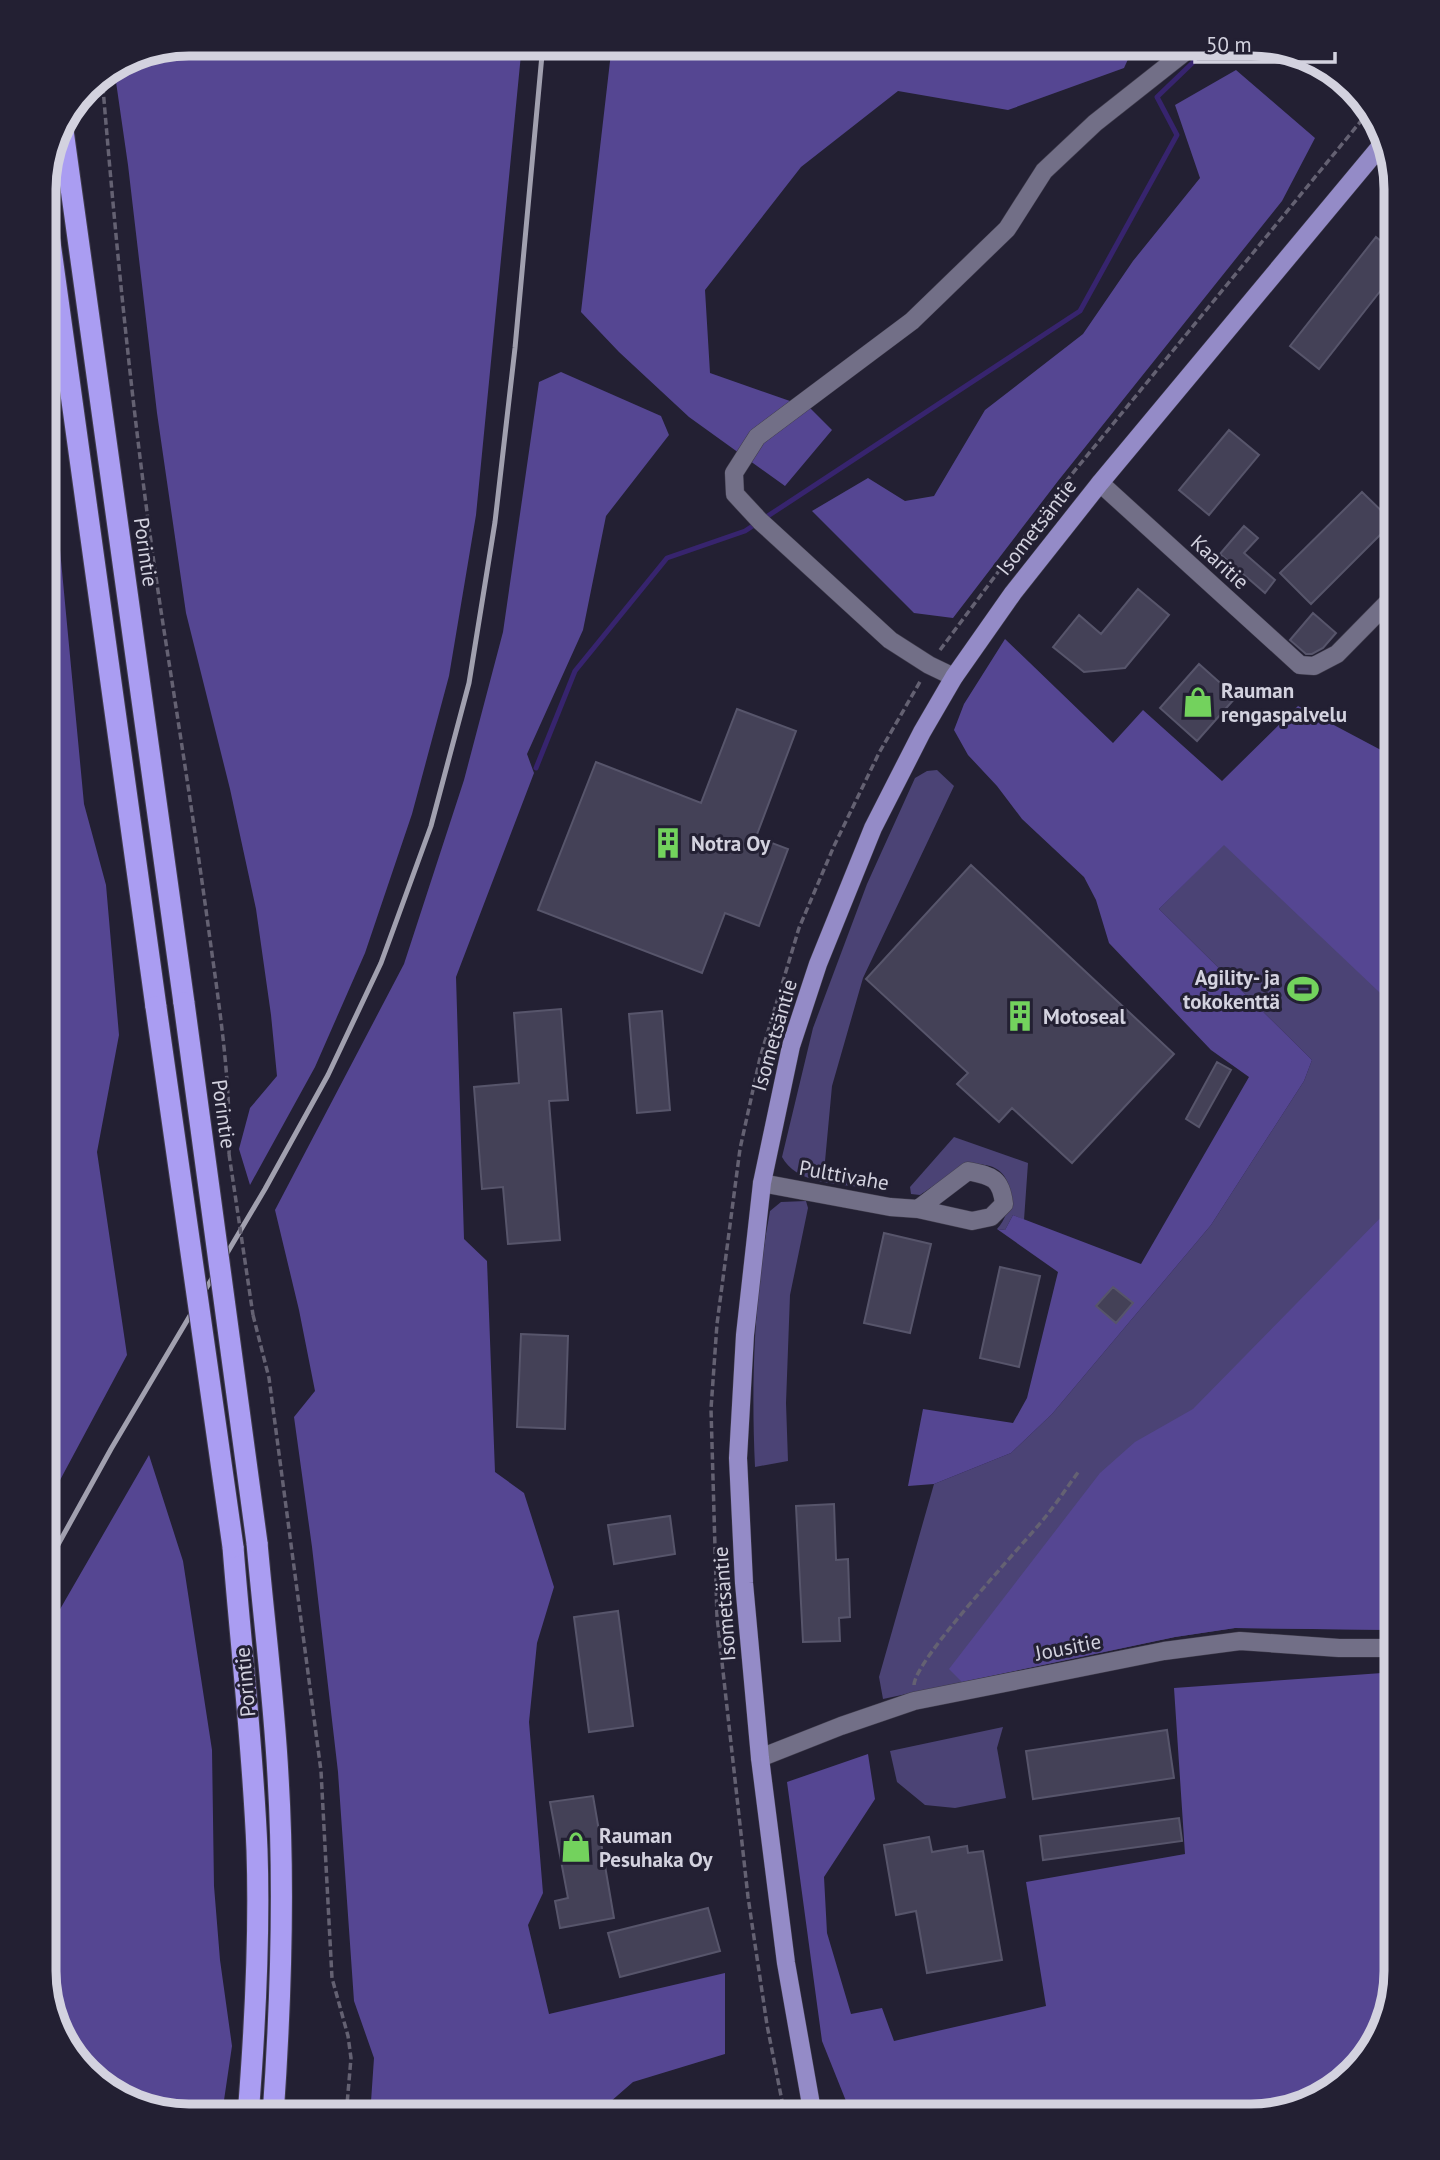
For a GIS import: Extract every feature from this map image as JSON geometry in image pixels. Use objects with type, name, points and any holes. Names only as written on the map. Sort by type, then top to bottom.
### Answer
[{"type":"highway","name":"Porintie","points":[[65,142],[257,1544],[278,1774],[281,1850],[281,2004],[274,2104]]},
{"type":"highway","name":"Porintie","points":[[56,286],[233,1547],[253,1780],[257,1864],[256,1996],[249,2104]]},
{"type":"main road","name":"Isometsäntie","points":[[811,2104],[786,1963],[760,1758],[744,1583],[738,1458],[746,1335],[762,1183],[791,1046],[822,952],[873,828],[922,732],[954,677],[1013,593],[1100,483],[1378,150]]},
{"type":"street","points":[[954,677],[929,665],[890,640],[760,521],[735,494],[734,473],[757,437],[912,321],[1007,229],[1044,171],[1095,123],[1180,56]]},
{"type":"street","name":"Kaaritie","points":[[1100,483],[1300,664],[1314,666],[1337,654],[1384,606]]},
{"type":"street","name":"Pulttivahe","points":[[762,1183],[890,1208],[918,1209]]},
{"type":"street","name":"Jousitie","points":[[760,1758],[914,1701],[1164,1651],[1240,1641],[1339,1648],[1384,1648]]},
{"type":"path","points":[[103,88],[116,244],[147,512],[188,778],[219,1006],[230,1116],[229,1154],[253,1315],[269,1378],[321,1771],[332,1978],[348,2036],[351,2058],[347,2104]]},
{"type":"path","points":[[783,2104],[748,1897],[717,1617],[711,1409],[716,1324],[740,1149],[760,1058],[799,928],[879,753],[929,665],[1063,485],[1363,118]]},
{"type":"path","points":[[914,1701],[915,1677],[941,1640],[1047,1515],[1079,1471]]},
{"type":"shaded area","points":[[189,56],[521,56],[476,515],[449,676],[412,814],[365,953],[315,1067],[250,1185],[239,1149],[250,1108],[277,1076],[271,1015],[256,909],[230,789],[186,613],[157,413],[115,78],[154,61]]},
{"type":"shaded area","points":[[611,56],[1130,56],[1124,68],[1008,110],[898,91],[801,167],[705,290],[710,373],[810,408],[832,430],[785,486],[689,417],[619,352],[581,312]]},
{"type":"shaded area","points":[[1236,70],[1315,138],[1282,201],[1058,481],[953,618],[914,613],[812,511],[868,478],[905,501],[934,496],[985,410],[1083,334],[1133,261],[1200,178],[1175,105]]},
{"type":"shaded area","points":[[561,372],[661,416],[669,435],[606,516],[583,630],[527,754],[534,773],[456,977],[464,1239],[487,1261],[495,1472],[524,1493],[554,1587],[537,1643],[529,1722],[543,1893],[528,1925],[549,2014],[725,1973],[725,2054],[633,2082],[608,2104],[371,2104],[374,2058],[354,2001],[338,1772],[294,1417],[315,1391],[275,1210],[404,964],[464,780],[503,632],[539,382]]},
{"type":"shaded area","points":[[56,508],[84,804],[106,885],[119,1035],[97,1152],[127,1355],[56,1488]]},
{"type":"shaded area","points":[[1005,639],[1113,743],[1143,710],[1222,781],[1298,706],[1384,752],[1384,997],[1224,845],[1159,909],[1312,1060],[1304,1081],[1211,1225],[1052,1414],[1011,1453],[934,1484],[908,1486],[923,1409],[1013,1423],[1027,1398],[1058,1272],[997,1229],[1005,1230],[1013,1215],[1141,1264],[1249,1077],[1211,1050],[1109,943],[1096,900],[1084,877],[1022,819],[997,786],[968,755],[954,730],[964,704]]},
{"type":"shaded area","points":[[937,770],[954,786],[863,978],[832,1086],[824,1172],[868,1181],[866,1185],[859,1187],[805,1177],[788,1166],[782,1157],[813,1028],[867,884],[915,778],[927,771]]},
{"type":"shaded area","points":[[1384,822],[1384,1630],[1235,1628],[1175,1637],[883,1699],[879,1677],[934,1484],[1011,1453],[1052,1414],[1211,1225],[1304,1081],[1312,1060],[1159,909],[1224,844]]},
{"type":"shaded area","points":[[954,1137],[1028,1163],[1024,1220],[1013,1215],[1005,1230],[997,1229],[1008,1208],[1009,1185],[997,1169],[986,1165],[967,1166],[920,1195],[911,1194],[910,1187]]},
{"type":"shaded area","points":[[806,1201],[808,1208],[790,1295],[786,1403],[788,1461],[755,1467],[755,1339],[760,1274],[770,1211],[781,1202]]},
{"type":"shaded area","points":[[1384,1214],[1384,1630],[1235,1628],[1175,1637],[962,1682],[949,1669],[1100,1473],[1135,1442],[1193,1409]]},
{"type":"shaded area","points":[[149,1455],[183,1561],[212,1750],[214,1886],[220,1960],[232,2046],[223,2104],[171,2103],[138,2094],[122,2086],[108,2077],[83,2052],[66,2022],[57,1989],[56,1971],[56,1616]]},
{"type":"shaded area","points":[[1384,1673],[1383,1989],[1374,2022],[1357,2052],[1332,2077],[1318,2086],[1302,2094],[1269,2103],[847,2104],[822,2041],[787,1782],[868,1754],[875,1799],[824,1877],[827,1933],[851,2014],[882,2008],[894,2041],[1046,2006],[1026,1882],[1185,1854],[1174,1688]]},
{"type":"shaded area","points":[[1003,1727],[997,1748],[1006,1798],[955,1808],[925,1805],[897,1782],[890,1751]]},
{"type":"building","points":[[1376,237],[1384,243],[1384,286],[1319,369],[1290,346]]},
{"type":"building","points":[[1229,430],[1259,455],[1209,515],[1179,490]]},
{"type":"building","points":[[1362,492],[1384,513],[1384,531],[1311,604],[1280,573]]},
{"type":"building","points":[[1244,526],[1258,538],[1244,553],[1275,580],[1265,593],[1220,554]]},
{"type":"building","points":[[1138,589],[1169,615],[1125,668],[1084,672],[1053,647],[1079,615],[1101,634]]},
{"type":"building","points":[[1313,613],[1336,633],[1323,648],[1306,654],[1290,640]]},
{"type":"building","name":"Rauman rengaspalvelu","points":[[1199,664],[1236,697],[1197,741],[1160,708]]},
{"type":"building","name":"Notra Oy","points":[[737,709],[796,731],[756,837],[788,849],[759,926],[725,913],[702,973],[538,910],[596,762],[701,803]]},
{"type":"building","name":"Motoseal","points":[[971,865],[1174,1054],[1072,1163],[1012,1108],[999,1122],[957,1084],[968,1073],[866,979]]},
{"type":"building","points":[[561,1009],[568,1100],[549,1101],[560,1240],[508,1244],[503,1187],[482,1189],[474,1087],[519,1083],[514,1013]]},
{"type":"building","points":[[662,1011],[670,1110],[637,1113],[629,1014]]},
{"type":"building","points":[[1217,1062],[1231,1070],[1199,1127],[1186,1119]]},
{"type":"building","points":[[884,1233],[931,1244],[910,1333],[864,1323]]},
{"type":"building","points":[[1000,1267],[1040,1276],[1019,1367],[980,1358]]},
{"type":"building","points":[[1113,1287],[1133,1303],[1116,1323],[1096,1306]]},
{"type":"building","points":[[521,1334],[568,1336],[565,1429],[517,1427]]},
{"type":"building","points":[[834,1504],[836,1560],[848,1559],[850,1617],[839,1618],[840,1641],[803,1642],[796,1506]]},
{"type":"building","points":[[670,1516],[675,1554],[614,1564],[608,1525]]},
{"type":"building","points":[[618,1611],[633,1726],[589,1732],[574,1617]]},
{"type":"building","points":[[1167,1730],[1174,1778],[1033,1799],[1026,1751]]},
{"type":"building","points":[[593,1796],[614,1918],[560,1928],[555,1901],[568,1898],[550,1802]]},
{"type":"building","points":[[1179,1818],[1182,1841],[1043,1860],[1040,1836]]},
{"type":"building","points":[[929,1837],[932,1852],[967,1846],[968,1853],[983,1851],[1002,1960],[927,1973],[916,1911],[896,1915],[884,1845]]},
{"type":"building","points":[[708,1908],[720,1951],[620,1977],[608,1933]]},
{"type":"waterway","points":[[536,768],[575,671],[667,558],[745,531],[1080,311],[1177,135],[1157,97],[1200,56]]},
{"type":"railway","points":[[56,1548],[111,1449],[265,1189],[328,1075],[381,963],[431,826],[469,683],[495,522],[515,348],[542,56]]},
{"type":"place","name":"Rauman rengaspalvelu","points":[[1198,702]]},
{"type":"place","name":"Notra Oy","points":[[668,843]]},
{"type":"place","name":"Agility- ja tokokenttä","points":[[1303,989]]},
{"type":"place","name":"Motoseal","points":[[1020,1016]]},
{"type":"place","name":"Rauman Pesuhaka Oy","points":[[576,1847]]}]
